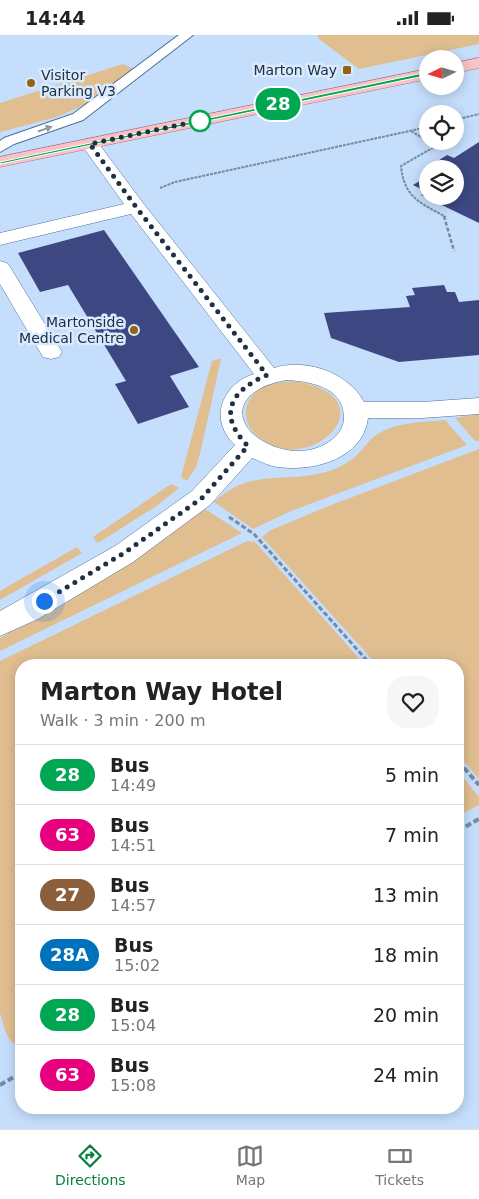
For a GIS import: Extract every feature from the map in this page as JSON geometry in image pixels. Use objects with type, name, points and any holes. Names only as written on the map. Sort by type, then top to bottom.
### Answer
[{"type":"main road","points":[[464,66],[479,63]]},
{"type":"main road","points":[[0,162],[419,75]]},
{"type":"street","points":[[90,144],[136,207],[267,375]]},
{"type":"street","points":[[0,239],[136,207]]},
{"type":"street","points":[[0,267],[51,352]]},
{"type":"street","points":[[295,372],[322,377],[338,386],[350,397],[356,410],[356,424],[350,437],[339,448],[323,456],[304,460],[284,459],[265,455],[248,446],[236,434],[230,420],[231,406],[238,393],[250,382],[267,375],[295,372]]},
{"type":"street","points":[[356,410],[422,410],[479,405]]},
{"type":"street","points":[[0,624],[28,611],[124,553],[202,498],[248,446]]},
{"type":"lane","points":[[0,148],[9,141],[78,117],[173,43],[187,35]]},
{"type":"path","points":[[464,118],[479,114]]},
{"type":"path","points":[[136,207],[146,195],[175,182],[419,129]]},
{"type":"path","points":[[411,131],[419,136]]},
{"type":"path","points":[[429,150],[401,167],[401,181],[412,198],[446,217],[454,251]]},
{"type":"path","points":[[202,498],[254,534],[366,659]]},
{"type":"path","points":[[464,768],[479,785]]},
{"type":"path","points":[[464,828],[479,819]]},
{"type":"path","points":[[0,1085],[15,1076]]},
{"type":"shaded area","points":[[317,35],[479,35],[479,44],[450,50],[419,50],[419,56],[359,69],[319,39]]},
{"type":"shaded area","points":[[123,64],[134,69],[86,104],[57,117],[0,132],[0,103]]},
{"type":"shaded area","points":[[221,359],[200,454],[196,467],[187,481],[181,477],[212,361]]},
{"type":"shaded area","points":[[293,381],[322,389],[337,402],[340,416],[333,431],[319,442],[300,449],[279,448],[258,437],[252,431],[246,417],[247,404],[251,397],[263,387]]},
{"type":"shaded area","points":[[479,414],[479,441],[475,441],[455,418]]},
{"type":"shaded area","points":[[445,420],[467,445],[291,511],[253,529],[214,502],[228,491],[255,480],[311,475],[334,469],[353,459],[375,436],[393,427],[410,423]]},
{"type":"shaded area","points":[[479,449],[479,779],[464,762],[464,659],[372,659],[262,537],[271,530]]},
{"type":"shaded area","points":[[171,484],[179,488],[158,505],[98,543],[93,537]]},
{"type":"shaded area","points":[[205,509],[242,533],[0,651],[0,638],[39,616]]},
{"type":"shaded area","points":[[247,541],[255,542],[360,659],[15,659],[15,1044],[6,1033],[0,1013],[0,661]]},
{"type":"shaded area","points":[[77,547],[82,553],[0,600],[0,591]]},
{"type":"shaded area","points":[[464,778],[479,797],[479,805],[464,813]]},
{"type":"building","points":[[479,142],[479,223],[442,205],[464,205],[464,160],[439,160],[447,155],[454,158]]},
{"type":"building","points":[[419,181],[419,188],[413,185]]},
{"type":"building","name":"Martonside Medical Centre","points":[[104,230],[199,367],[170,376],[189,407],[138,424],[115,384],[126,381],[68,285],[40,292],[18,253]]},
{"type":"building","points":[[444,285],[447,292],[455,292],[459,302],[479,300],[479,355],[399,362],[331,338],[324,313],[410,307],[406,296],[415,295],[412,288]]},
{"type":"bus line","name":"28","points":[[0,162],[419,76]]},
{"type":"place","name":"Marton Way","points":[[347,70]]},
{"type":"place","name":"Visitor Parking V3","points":[[31,83]]},
{"type":"place","name":"Martonside Medical Centre","points":[[134,330]]},
{"type":"route","points":[[44,601],[124,553],[202,498],[248,446],[236,434],[230,420],[231,406],[238,393],[250,382],[267,375],[136,207],[90,144],[207,119],[200,121]]}]
